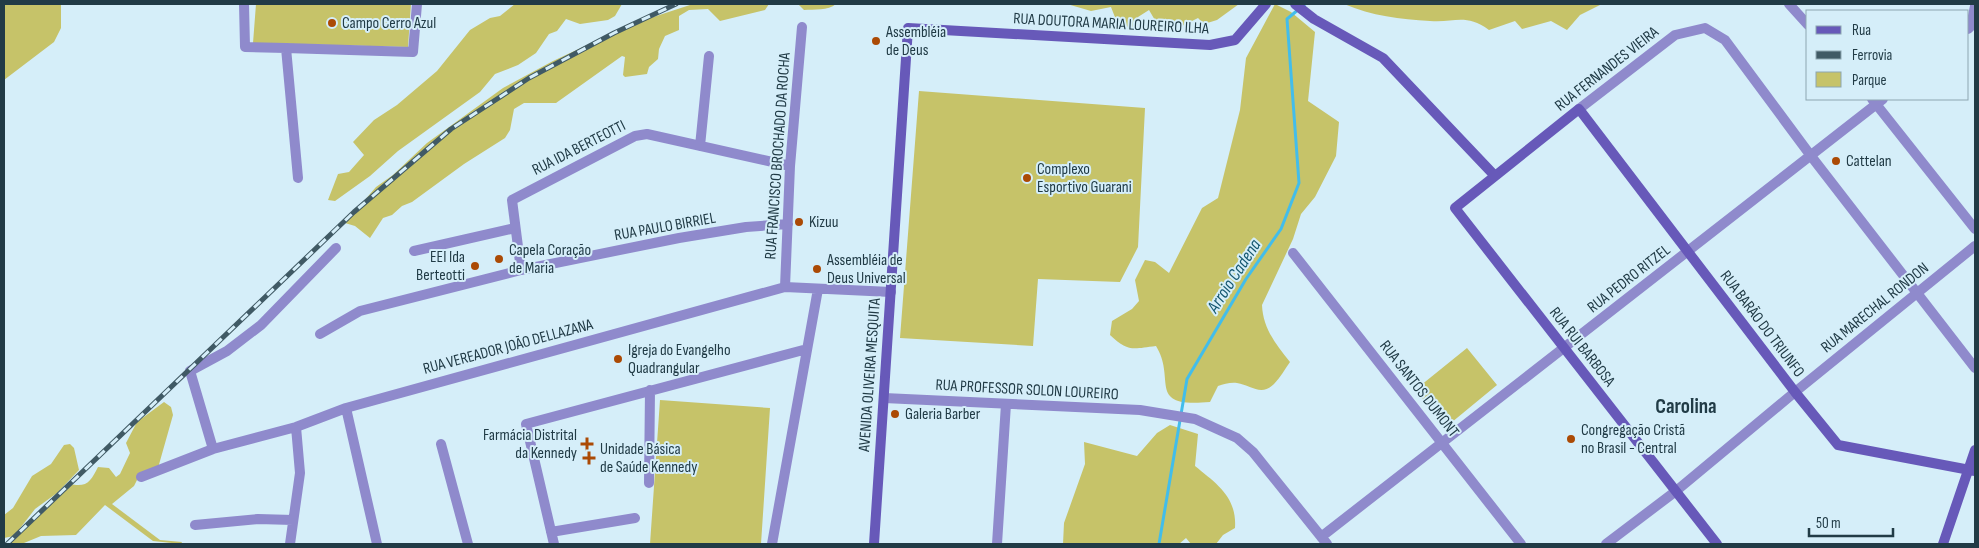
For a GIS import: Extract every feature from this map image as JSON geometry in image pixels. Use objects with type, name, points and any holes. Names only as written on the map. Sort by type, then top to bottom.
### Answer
[{"type":"street","points":[[244,4],[245,47],[413,52],[417,4]]},
{"type":"street","name":"RUA DOUTORA MARIA LOUREIRO ILHA","points":[[908,28],[1210,45],[1235,40],[1266,4]]},
{"type":"street","points":[[1295,4],[1314,19],[1383,58],[1495,176]]},
{"type":"street","points":[[1789,4],[1806,23]]},
{"type":"street","points":[[1969,28],[1975,6]]},
{"type":"street","name":"RUA FRANCISCO BROCHADO DA ROCHA","points":[[785,287],[790,166],[802,27]]},
{"type":"street","name":"AVENIDA OLIVEIRA MESQUITA","points":[[874,544],[908,28]]},
{"type":"street","name":"RUA FERNANDES VIEIRA","points":[[1495,176],[1675,35],[1705,28],[1725,40],[1811,156],[1919,292],[1975,368]]},
{"type":"street","points":[[286,48],[298,178]]},
{"type":"street","points":[[700,146],[709,56]]},
{"type":"street","points":[[1877,101],[1975,229]]},
{"type":"street","name":"RUA PEDRO RITZEL","points":[[1324,541],[1442,443],[1811,156],[1877,101]]},
{"type":"street","name":"RUA BARÃO DO TRIUNFO","points":[[1579,109],[1795,392],[1838,444],[1971,470]]},
{"type":"street","name":"RUA IDA BERTEOTTI","points":[[521,270],[512,200],[635,136],[647,134],[790,166]]},
{"type":"street","name":"RUA RUI BARBOSA","points":[[1495,176],[1455,208],[1718,544]]},
{"type":"street","name":"RUA PAULO BIRRIEL","points":[[320,334],[360,311],[521,270],[680,238],[788,224]]},
{"type":"street","points":[[414,251],[515,228]]},
{"type":"street","name":"RUA MARECHAL RONDON","points":[[1606,544],[1676,491],[1975,246]]},
{"type":"street","points":[[213,449],[190,371],[226,351],[261,326],[336,248]]},
{"type":"street","name":"RUA SANTOS DUMONT","points":[[1293,253],[1521,544]]},
{"type":"street","name":"RUA VEREADOR JOÃO DELLAZANA","points":[[141,477],[213,449],[296,427],[346,408],[785,287],[891,292]]},
{"type":"street","points":[[772,544],[818,289]]},
{"type":"street","points":[[554,544],[526,424],[806,349]]},
{"type":"street","points":[[649,483],[650,390]]},
{"type":"street","name":"RUA PROFESSOR SOLON LOUREIRO","points":[[884,398],[1168,413],[1194,419],[1237,438],[1253,452],[1324,541]]},
{"type":"street","points":[[996,544],[1006,404]]},
{"type":"street","points":[[346,408],[377,544]]},
{"type":"street","points":[[290,544],[300,473],[296,427]]},
{"type":"street","points":[[441,444],[468,544]]},
{"type":"street","points":[[1943,544],[1971,470],[1975,450]]},
{"type":"street","points":[[552,532],[635,518]]},
{"type":"street","points":[[195,525],[258,519],[294,520]]},
{"type":"green space","points":[[4,4],[61,4],[61,28],[54,42],[4,80]]},
{"type":"green space","name":"Campo Cerro Azul","points":[[256,4],[411,4],[408,47],[253,43]]},
{"type":"green space","points":[[515,4],[622,4],[615,16],[608,20],[580,24],[566,19],[557,31],[549,34],[536,53],[518,65],[495,74],[480,92],[398,151],[370,176],[335,201],[328,200],[338,174],[349,172],[364,155],[353,142],[374,120],[397,105],[437,71],[470,30],[490,18],[500,16]]},
{"type":"green space","points":[[693,4],[769,4],[765,10],[720,21],[708,9],[689,10],[679,16],[679,30],[665,36],[659,49],[658,59],[649,67],[647,74],[625,77],[623,75],[625,57],[622,56],[556,103],[524,103],[514,109],[510,130],[505,138],[464,164],[412,202],[402,206],[392,215],[383,218],[370,238],[355,226],[345,223],[376,187],[393,175],[427,143],[503,88],[553,61],[632,24]]},
{"type":"green space","points":[[798,4],[836,4],[825,9],[804,10]]},
{"type":"green space","points":[[1067,4],[1239,4],[1217,20],[1204,24],[1198,18],[1170,32],[1159,27],[1149,10],[1138,17],[1135,28],[1118,25],[1111,7],[1091,11]]},
{"type":"green space","points":[[1275,4],[1291,12],[1315,32],[1308,101],[1339,122],[1336,156],[1315,197],[1301,214],[1293,239],[1262,305],[1268,329],[1290,362],[1276,382],[1265,390],[1230,383],[1218,386],[1210,402],[1190,403],[1177,401],[1170,396],[1166,389],[1162,358],[1156,346],[1126,347],[1110,335],[1112,321],[1132,309],[1139,301],[1135,280],[1145,260],[1155,262],[1169,273],[1202,208],[1218,198],[1240,110],[1246,58]]},
{"type":"green space","points":[[1344,4],[1602,4],[1580,15],[1567,30],[1551,21],[1522,29],[1515,21],[1489,30],[1466,20],[1430,21],[1397,18]]},
{"type":"green space","name":"Complexo Esportivo Guarani","points":[[919,91],[1145,108],[1138,247],[1120,282],[1038,279],[1033,346],[900,338]]},
{"type":"green space","points":[[1467,348],[1497,385],[1446,427],[1415,390]]},
{"type":"green space","points":[[660,400],[770,408],[761,544],[650,544]]},
{"type":"green space","points":[[164,402],[171,407],[173,415],[158,468],[139,476],[134,486],[112,504],[160,540],[182,542],[181,544],[153,541],[105,505],[76,535],[41,536],[24,543],[9,544],[70,484],[81,485],[88,482],[98,467],[109,468],[116,477],[120,474],[130,453],[126,443],[137,422]]},
{"type":"green space","points":[[1170,425],[1198,434],[1195,466],[1224,492],[1233,508],[1235,528],[1223,535],[1216,544],[1191,544],[1186,538],[1179,544],[1063,544],[1064,523],[1085,464],[1084,442],[1137,456],[1157,433]]},
{"type":"green space","points":[[70,444],[74,448],[79,470],[57,493],[35,509],[14,536],[4,538],[4,515],[13,508],[32,476],[51,464],[64,445]]},
{"type":"waterway","name":"Arroio Cadena","points":[[1159,544],[1187,379],[1246,279],[1281,229],[1299,183],[1287,19],[1305,4]]},
{"type":"railway","points":[[7,544],[354,212],[451,129],[529,78],[614,33],[676,4]]},
{"type":"place","name":"Campo Cerro Azul","points":[[332,23]]},
{"type":"place","name":"Assembléia de Deus","points":[[876,41]]},
{"type":"place","name":"Cattelan","points":[[1836,161]]},
{"type":"place","name":"Complexo Esportivo Guarani","points":[[1027,178]]},
{"type":"place","name":"Kizuu","points":[[799,222]]},
{"type":"place","name":"Capela Coração de Maria","points":[[499,259]]},
{"type":"place","name":"EEI Ida Berteotti","points":[[475,266]]},
{"type":"place","name":"Assembléia de Deus Universal","points":[[817,269]]},
{"type":"place","name":"Igreja do Evangelho Quadrangular","points":[[618,359]]},
{"type":"place","name":"Galeria Barber","points":[[895,414]]},
{"type":"place","name":"Congregação Cristã no Brasil - Central","points":[[1571,439]]},
{"type":"place","name":"Farmácia Distrital da Kennedy","points":[[587,444]]},
{"type":"place","name":"Unidade Básica de Saúde Kennedy","points":[[589,458]]},
{"type":"district","name":"Carolina","points":[[1686,406]]}]
